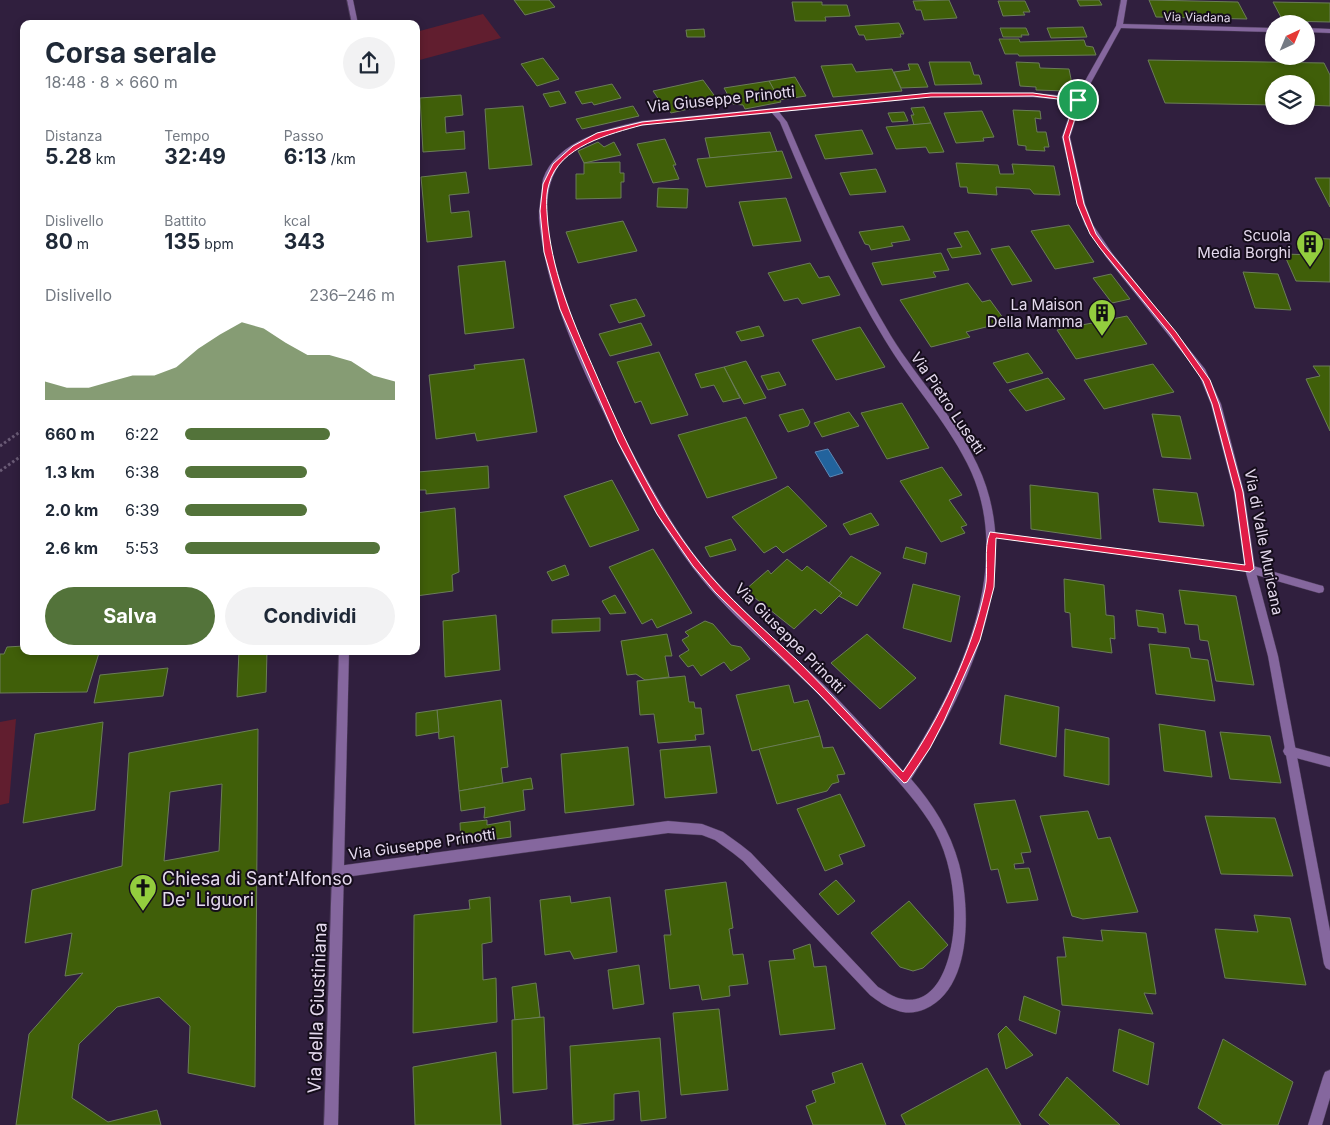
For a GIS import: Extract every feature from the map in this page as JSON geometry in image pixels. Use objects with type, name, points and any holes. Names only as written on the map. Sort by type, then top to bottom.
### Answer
[{"type":"street","points":[[350,0],[354,20]]},
{"type":"street","name":"Via di Valle Muricana","points":[[1124,0],[1119,26],[1078,100],[1066,137],[1080,204],[1093,234],[1173,334],[1206,380],[1216,404],[1239,492],[1250,569],[1273,656],[1289,751],[1330,964]]},
{"type":"street","name":"Via Viadana","points":[[1119,26],[1265,30]]},
{"type":"street","points":[[1315,30],[1330,31]]},
{"type":"street","name":"Via Giuseppe Prinotti","points":[[338,872],[668,826],[695,827],[708,830],[723,838],[747,857],[874,991],[896,1005],[909,1007],[919,1006],[935,996],[944,985],[950,972],[960,940],[961,905],[947,844],[932,816],[904,779],[822,691],[718,589],[696,564],[669,526],[641,480],[585,360],[564,309],[549,258],[543,211],[546,184],[556,165],[576,147],[599,135],[642,123],[950,94],[1038,95],[1078,100]]},
{"type":"street","name":"Via Pietro Lusetti","points":[[774,111],[783,122],[835,241],[860,292],[891,343],[972,463],[986,496],[992,534],[989,587],[975,640],[940,719],[904,779]]},
{"type":"street","points":[[1250,569],[1319,589]]},
{"type":"street","name":"Via della Giustiniana","points":[[331,1125],[344,655]]},
{"type":"street","points":[[1289,751],[1330,762]]},
{"type":"street","points":[[1315,1125],[1330,1077]]},
{"type":"path","points":[[0,446],[20,432]]},
{"type":"path","points":[[0,471],[20,457]]},
{"type":"path","points":[[992,534],[1250,569]]},
{"type":"shaded area","points":[[483,14],[501,38],[420,60],[420,31]]},
{"type":"shaded area","points":[[16,719],[9,803],[0,805],[0,722]]},
{"type":"water","points":[[828,449],[843,473],[830,477],[815,452]]},
{"type":"building","points":[[514,0],[549,0],[555,7],[525,15]]},
{"type":"building","points":[[949,0],[957,18],[924,20],[921,10],[916,10],[913,1]]},
{"type":"building","points":[[1077,0],[1099,0],[1102,5],[1080,6]]},
{"type":"building","points":[[1149,0],[1238,2],[1247,19],[1156,17]]},
{"type":"building","points":[[998,1],[1025,1],[1030,12],[1023,12],[1025,15],[1003,16]]},
{"type":"building","points":[[792,2],[822,2],[822,5],[847,5],[850,16],[825,17],[826,21],[795,21]]},
{"type":"building","points":[[1273,2],[1330,3],[1330,22],[1315,22],[1315,15],[1280,15]]},
{"type":"building","points":[[899,23],[904,34],[900,34],[901,37],[866,40],[864,35],[859,35],[855,26]]},
{"type":"building","points":[[1083,27],[1087,37],[1051,38],[1047,28]]},
{"type":"building","points":[[1000,28],[1026,28],[1029,35],[1003,37]]},
{"type":"building","points":[[704,29],[705,37],[687,37],[686,30]]},
{"type":"building","points":[[999,39],[1019,39],[1020,42],[1084,40],[1086,46],[1093,47],[1096,55],[1019,56],[1018,54],[1005,54]]},
{"type":"building","points":[[543,58],[559,79],[537,86],[521,64]]},
{"type":"building","points":[[1148,60],[1265,62],[1265,65],[1315,65],[1315,63],[1324,63],[1330,75],[1330,106],[1315,105],[1315,75],[1265,75],[1265,105],[1165,103]]},
{"type":"building","points":[[929,62],[970,62],[974,75],[979,75],[982,84],[935,85]]},
{"type":"building","points":[[1016,62],[1039,63],[1040,68],[1069,69],[1072,84],[1065,83],[1066,91],[1036,90],[1036,87],[1020,86]]},
{"type":"building","points":[[852,64],[856,72],[892,69],[902,91],[833,97],[821,66]]},
{"type":"building","points":[[908,64],[918,64],[928,87],[901,88],[894,72],[910,70]]},
{"type":"building","points":[[795,77],[806,96],[779,100],[769,81]]},
{"type":"building","points":[[703,80],[719,102],[671,113],[668,109],[666,110],[653,91]]},
{"type":"building","points":[[769,81],[781,102],[745,109],[743,105],[733,104],[724,88]]},
{"type":"building","points":[[612,84],[621,98],[594,105],[592,102],[582,104],[575,92]]},
{"type":"building","points":[[559,91],[566,103],[550,107],[543,94]]},
{"type":"building","points":[[461,95],[463,115],[445,117],[446,133],[464,131],[465,149],[423,152],[420,98]]},
{"type":"building","points":[[523,106],[532,165],[489,169],[485,109]]},
{"type":"building","points":[[633,106],[639,116],[582,129],[576,119]]},
{"type":"building","points":[[924,107],[931,123],[914,125],[911,115],[914,115],[911,108]]},
{"type":"building","points":[[1013,110],[1040,111],[1041,119],[1035,118],[1037,132],[1046,132],[1049,147],[1044,147],[1045,151],[1026,150],[1026,146],[1018,145]]},
{"type":"building","points":[[982,111],[994,137],[983,138],[984,141],[956,143],[944,113]]},
{"type":"building","points":[[904,112],[908,121],[892,122],[888,113]]},
{"type":"building","points":[[931,123],[944,152],[929,153],[926,147],[896,149],[886,127]]},
{"type":"building","points":[[862,130],[873,154],[825,159],[815,135]]},
{"type":"building","points":[[770,132],[777,152],[710,158],[705,138]]},
{"type":"building","points":[[665,139],[676,165],[673,165],[679,179],[653,183],[637,144]]},
{"type":"building","points":[[598,142],[604,147],[614,142],[621,155],[584,163],[578,151]]},
{"type":"building","points":[[782,151],[792,178],[706,187],[697,159]]},
{"type":"building","points":[[620,162],[620,173],[624,173],[624,182],[621,182],[621,198],[576,199],[576,174],[584,174],[584,163]]},
{"type":"building","points":[[956,163],[998,165],[1000,174],[1014,174],[1012,164],[1054,166],[1060,195],[1034,194],[1030,189],[996,187],[997,195],[968,193],[967,187],[960,187]]},
{"type":"building","points":[[876,169],[886,192],[850,195],[840,173]]},
{"type":"building","points":[[466,172],[469,193],[449,195],[451,213],[469,211],[472,237],[427,242],[421,177]]},
{"type":"building","name":"Scuola Media Borghi","points":[[1315,178],[1330,178],[1330,207]]},
{"type":"building","points":[[658,188],[688,189],[687,208],[657,207]]},
{"type":"building","points":[[786,198],[801,241],[753,246],[739,202]]},
{"type":"building","points":[[623,221],[637,251],[578,263],[566,232]]},
{"type":"building","points":[[1069,225],[1094,262],[1055,269],[1031,231]]},
{"type":"building","points":[[903,226],[910,240],[891,243],[893,246],[871,250],[869,245],[865,244],[859,232]]},
{"type":"building","points":[[968,231],[981,254],[952,258],[947,249],[962,247],[954,233]]},
{"type":"building","name":"Scuola Media Borghi","points":[[1307,238],[1330,239],[1330,282],[1296,281],[1284,254],[1315,255]]},
{"type":"building","points":[[1009,246],[1032,281],[1012,285],[991,249]]},
{"type":"building","points":[[941,253],[949,270],[933,272],[936,277],[882,285],[872,263]]},
{"type":"building","points":[[505,261],[514,328],[465,334],[458,266]]},
{"type":"building","points":[[810,263],[819,278],[829,276],[840,295],[802,304],[798,298],[784,301],[768,273]]},
{"type":"building","points":[[1243,272],[1278,274],[1291,310],[1255,308]]},
{"type":"building","points":[[1111,274],[1130,299],[1112,303],[1093,278]]},
{"type":"building","points":[[968,283],[982,302],[990,300],[1006,322],[966,332],[970,337],[931,347],[900,300]]},
{"type":"building","points":[[636,299],[645,316],[619,323],[610,305]]},
{"type":"building","name":"La Maison Della Mamma","points":[[1127,316],[1147,344],[1076,359],[1057,330]]},
{"type":"building","points":[[641,323],[652,345],[610,356],[599,334]]},
{"type":"building","points":[[759,326],[764,336],[741,341],[736,332]]},
{"type":"building","points":[[860,327],[885,367],[836,380],[812,340]]},
{"type":"building","points":[[659,352],[688,415],[651,424],[641,401],[635,403],[617,362]]},
{"type":"building","points":[[1028,353],[1043,373],[1007,383],[993,363]]},
{"type":"building","points":[[524,359],[537,432],[477,441],[475,433],[436,439],[429,375],[475,369],[474,365]]},
{"type":"building","points":[[746,361],[766,398],[744,404],[724,367]]},
{"type":"building","points":[[1153,364],[1174,392],[1104,409],[1084,380]]},
{"type":"building","points":[[1313,366],[1330,366],[1330,431],[1306,379],[1320,376]]},
{"type":"building","points":[[724,367],[740,398],[723,402],[714,385],[701,388],[695,374]]},
{"type":"building","points":[[779,372],[786,385],[768,390],[761,376]]},
{"type":"building","points":[[1048,378],[1065,399],[1026,411],[1009,390]]},
{"type":"building","points":[[902,403],[929,448],[887,459],[861,413]]},
{"type":"building","points":[[803,409],[810,422],[808,426],[788,432],[779,415]]},
{"type":"building","points":[[849,412],[859,426],[822,437],[814,423]]},
{"type":"building","points":[[1152,414],[1180,416],[1191,459],[1162,457]]},
{"type":"building","points":[[746,417],[777,478],[707,498],[678,435]]},
{"type":"building","points":[[488,466],[489,488],[426,494],[426,490],[420,490],[420,472]]},
{"type":"building","points":[[942,467],[962,495],[949,500],[967,525],[961,527],[965,533],[941,542],[900,481]]},
{"type":"building","points":[[612,480],[639,530],[590,547],[564,496]]},
{"type":"building","points":[[1030,485],[1098,493],[1101,539],[1031,529]]},
{"type":"building","points":[[788,486],[827,526],[783,553],[776,546],[764,553],[732,517]]},
{"type":"building","points":[[1153,489],[1197,493],[1204,526],[1159,522]]},
{"type":"building","points":[[455,508],[459,572],[452,575],[453,591],[420,595],[420,512]]},
{"type":"building","points":[[871,513],[879,525],[850,535],[843,524]]},
{"type":"building","points":[[731,539],[736,550],[710,557],[705,547]]},
{"type":"building","points":[[906,547],[927,553],[925,564],[903,558]]},
{"type":"building","points":[[653,549],[692,613],[657,628],[652,619],[642,624],[609,567]]},
{"type":"building","points":[[851,556],[881,573],[857,606],[839,596],[842,593],[829,583]]},
{"type":"building","points":[[787,559],[802,571],[807,566],[842,593],[821,614],[815,609],[794,629],[745,590],[768,570],[771,574]]},
{"type":"building","points":[[565,565],[569,575],[552,581],[547,572]]},
{"type":"building","points":[[1064,579],[1104,585],[1106,615],[1114,616],[1115,639],[1110,638],[1112,653],[1072,647],[1070,613],[1065,612]]},
{"type":"building","points":[[913,584],[960,596],[951,642],[903,628]]},
{"type":"building","points":[[1179,590],[1236,596],[1254,685],[1216,681],[1208,641],[1200,640],[1198,625],[1185,624]]},
{"type":"building","points":[[615,595],[626,613],[610,614],[602,601]]},
{"type":"building","points":[[1136,610],[1163,614],[1166,633],[1158,632],[1158,628],[1138,626]]},
{"type":"building","points":[[496,615],[500,670],[445,677],[443,621]]},
{"type":"building","points":[[600,618],[600,631],[552,633],[552,620]]},
{"type":"building","points":[[705,621],[713,624],[731,645],[741,647],[750,659],[731,671],[724,662],[701,676],[693,665],[688,667],[679,656],[689,650],[682,640],[689,636],[685,632]]},
{"type":"building","points":[[667,634],[672,656],[665,656],[669,677],[645,680],[636,674],[627,675],[621,641]]},
{"type":"building","points":[[867,634],[916,678],[880,709],[831,663]]},
{"type":"building","points":[[1149,644],[1189,648],[1191,658],[1208,660],[1215,701],[1156,694]]},
{"type":"building","points":[[20,646],[20,655],[98,655],[87,692],[0,693],[0,654],[4,654],[7,647]]},
{"type":"building","points":[[239,655],[267,655],[266,692],[237,697]]},
{"type":"building","points":[[168,668],[163,696],[94,703],[100,675]]},
{"type":"building","points":[[685,676],[689,702],[694,702],[695,708],[701,708],[704,734],[695,735],[696,740],[658,743],[654,714],[640,715],[637,681]]},
{"type":"building","points":[[789,685],[794,703],[808,700],[820,736],[752,751],[736,695]]},
{"type":"building","points":[[1005,695],[1059,707],[1056,757],[1000,744]]},
{"type":"building","points":[[501,700],[508,767],[501,768],[503,783],[459,791],[454,736],[439,739],[437,710]]},
{"type":"building","points":[[437,710],[439,732],[416,736],[416,713]]},
{"type":"building","points":[[103,722],[95,810],[23,823],[35,734]]},
{"type":"building","points":[[1159,724],[1205,731],[1212,777],[1164,771]]},
{"type":"building","name":"Chiesa di Sant'Alfonso De' Liguori","points":[[258,729],[255,1087],[188,1073],[190,1026],[159,997],[117,1007],[79,1044],[72,1098],[108,1122],[157,1110],[161,1125],[16,1125],[29,1034],[83,973],[65,976],[72,933],[25,943],[32,890],[122,866],[129,753]],"holes":[[[222,784],[219,851],[164,861],[170,792]]]},
{"type":"building","points":[[1065,729],[1109,738],[1109,785],[1064,776]]},
{"type":"building","points":[[1220,732],[1270,736],[1281,783],[1230,779]]},
{"type":"building","points":[[820,736],[823,748],[833,747],[845,774],[837,775],[839,782],[832,784],[827,791],[777,804],[759,749]]},
{"type":"building","points":[[710,746],[717,793],[665,798],[660,750]]},
{"type":"building","points":[[628,747],[634,805],[565,813],[561,754]]},
{"type":"building","points":[[531,778],[533,789],[523,790],[525,810],[484,818],[485,807],[461,811],[459,791]]},
{"type":"building","points":[[840,794],[865,846],[839,855],[843,864],[825,871],[797,809]]},
{"type":"building","points":[[1015,800],[1031,852],[1021,853],[1024,863],[1014,864],[1015,869],[1029,868],[1038,900],[1007,903],[998,869],[991,870],[974,804]]},
{"type":"building","points":[[1088,811],[1098,839],[1110,837],[1138,912],[1083,919],[1072,916],[1040,816]]},
{"type":"building","points":[[1205,816],[1275,818],[1293,876],[1221,874]]},
{"type":"building","points":[[487,820],[487,825],[510,821],[511,837],[461,844],[460,823]]},
{"type":"building","points":[[836,880],[855,901],[838,915],[819,894]]},
{"type":"building","points":[[726,882],[733,928],[729,929],[733,955],[743,954],[748,984],[729,986],[730,996],[702,1000],[699,985],[670,989],[664,935],[671,935],[665,890]]},
{"type":"building","points":[[570,896],[571,903],[610,897],[617,952],[574,959],[570,951],[545,955],[540,900]]},
{"type":"building","points":[[490,897],[492,942],[482,944],[483,980],[496,978],[497,1022],[413,1033],[414,915],[470,909],[469,900]]},
{"type":"building","points":[[909,901],[948,945],[923,968],[913,971],[900,967],[871,933]]},
{"type":"building","points":[[1254,915],[1290,918],[1306,985],[1225,978],[1215,929],[1258,932]]},
{"type":"building","points":[[1101,930],[1146,933],[1156,994],[1144,993],[1153,1014],[1062,1005],[1057,957],[1066,957],[1063,937],[1103,941]]},
{"type":"building","points":[[810,944],[814,967],[826,966],[835,1029],[780,1035],[769,961],[795,959],[793,950]]},
{"type":"building","points":[[639,965],[644,1004],[613,1009],[608,970]]},
{"type":"building","points":[[536,983],[540,1017],[515,1021],[512,987]]},
{"type":"building","points":[[1024,996],[1060,1011],[1056,1034],[1019,1020]]},
{"type":"building","points":[[719,1009],[728,1090],[681,1095],[673,1013]]},
{"type":"building","points":[[544,1017],[547,1089],[513,1093],[512,1020]]},
{"type":"building","points":[[1006,1026],[1033,1055],[1006,1069],[998,1034]]},
{"type":"building","points":[[1119,1029],[1154,1043],[1148,1085],[1113,1071]]},
{"type":"building","points":[[660,1038],[666,1118],[641,1121],[639,1091],[614,1094],[614,1120],[573,1125],[570,1046]]},
{"type":"building","points":[[1223,1039],[1293,1082],[1278,1125],[1223,1125],[1198,1108]]},
{"type":"building","points":[[496,1052],[501,1125],[415,1125],[413,1067]]},
{"type":"building","points":[[862,1063],[886,1125],[813,1125],[806,1106],[816,1102],[812,1091],[835,1083],[832,1073]]},
{"type":"building","points":[[987,1068],[1021,1125],[906,1125],[901,1115]]},
{"type":"building","points":[[1067,1077],[1120,1125],[1050,1125],[1039,1115]]},
{"type":"place","name":"Scuola Media Borghi","points":[[1310,268]]},
{"type":"place","name":"La Maison Della Mamma","points":[[1102,337]]},
{"type":"place","name":"Chiesa di Sant'Alfonso De' Liguori","points":[[143,912]]},
{"type":"route","points":[[931,95],[1033,95],[1078,100],[1066,137],[1080,204],[1093,234],[1202,371],[1216,404],[1239,492],[1250,569],[992,534],[992,565],[989,587],[975,640],[940,719],[904,779],[822,691],[718,589],[696,564],[660,512],[622,442],[564,309],[552,273],[548,252],[543,211],[543,196],[546,184],[556,165],[576,147],[599,135],[642,123],[931,95]]}]
